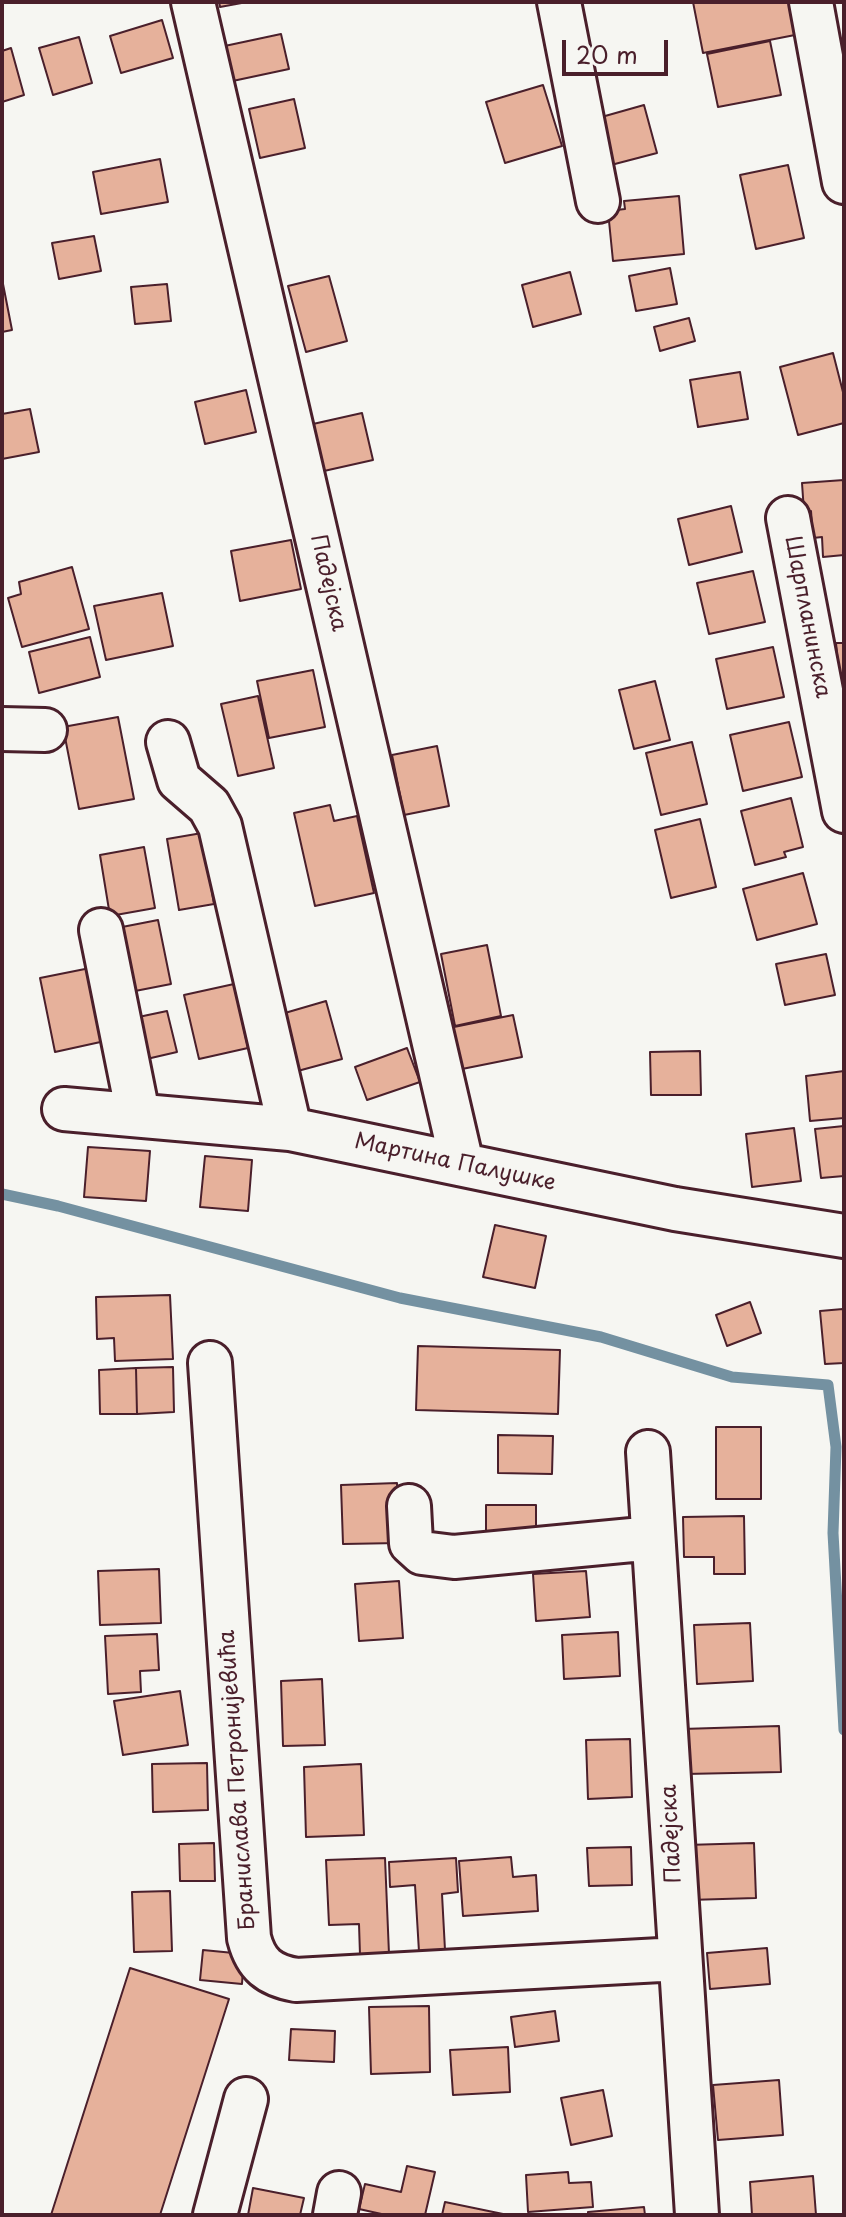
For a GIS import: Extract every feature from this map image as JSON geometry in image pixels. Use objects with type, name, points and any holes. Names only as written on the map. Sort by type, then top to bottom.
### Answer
[{"type":"street","name":"Падејска","points":[[193,2],[462,1164]]},
{"type":"street","points":[[559,2],[598,201]]},
{"type":"street","points":[[811,2],[844,182]]},
{"type":"street","name":"Шарпланинска","points":[[788,518],[844,811]]},
{"type":"street","points":[[2,729],[45,730]]},
{"type":"street","points":[[168,742],[179,780],[209,806],[220,826],[290,1129]]},
{"type":"street","points":[[101,930],[138,1114]]},
{"type":"street","name":"Мартина Палушке","points":[[64,1109],[290,1129],[675,1209],[844,1236]]},
{"type":"street","name":"Бранислава Петронијевића","points":[[210,1363],[249,1938],[253,1954],[264,1969],[277,1977],[296,1980],[679,1959]]},
{"type":"street","name":"Падејска","points":[[648,1452],[697,2215]]},
{"type":"street","points":[[409,1506],[411,1543],[422,1553],[454,1557],[653,1538]]},
{"type":"street","points":[[215,2215],[246,2099]]},
{"type":"building","points":[[219,2],[247,2],[220,7]]},
{"type":"building","points":[[693,2],[794,2],[800,34],[703,53]]},
{"type":"building","points":[[162,20],[173,58],[121,73],[110,36]]},
{"type":"building","points":[[281,34],[289,69],[228,82],[220,47]]},
{"type":"building","points":[[79,37],[92,83],[53,95],[39,48]]},
{"type":"building","points":[[770,41],[781,95],[718,107],[707,54]]},
{"type":"building","points":[[11,48],[24,95],[2,102],[2,51]]},
{"type":"building","points":[[543,85],[562,146],[505,163],[486,102]]},
{"type":"building","points":[[294,99],[305,148],[260,158],[249,109]]},
{"type":"building","points":[[644,105],[657,153],[611,165],[598,118]]},
{"type":"building","points":[[160,159],[168,202],[101,214],[93,172]]},
{"type":"building","points":[[788,165],[804,238],[756,249],[740,175]]},
{"type":"building","points":[[679,196],[684,254],[613,261],[608,211],[625,209],[624,201]]},
{"type":"building","points":[[94,236],[101,271],[59,279],[52,243]]},
{"type":"building","points":[[670,268],[677,304],[636,311],[629,276]]},
{"type":"building","points":[[570,272],[581,314],[533,327],[522,285]]},
{"type":"building","points":[[329,276],[347,341],[306,352],[288,286]]},
{"type":"building","points":[[167,284],[171,321],[135,324],[131,287]]},
{"type":"building","points":[[2,285],[12,330],[2,332]]},
{"type":"building","points":[[689,318],[695,341],[660,351],[654,327]]},
{"type":"building","points":[[833,353],[844,396],[844,423],[798,435],[780,367]]},
{"type":"building","points":[[740,372],[748,419],[698,427],[690,380]]},
{"type":"building","points":[[246,390],[256,432],[205,444],[195,402]]},
{"type":"building","points":[[30,409],[39,452],[2,459],[2,414]]},
{"type":"building","points":[[362,413],[373,460],[315,473],[304,426]]},
{"type":"building","points":[[844,480],[844,555],[823,557],[822,537],[813,538],[811,511],[804,512],[802,483]]},
{"type":"building","points":[[731,506],[742,552],[689,565],[678,519]]},
{"type":"building","points":[[291,540],[301,589],[240,601],[231,551]]},
{"type":"building","points":[[72,567],[89,629],[22,647],[8,598],[21,594],[19,582]]},
{"type":"building","points":[[753,571],[765,622],[709,634],[697,583]]},
{"type":"building","points":[[162,593],[173,646],[106,660],[94,606]]},
{"type":"building","points":[[90,637],[100,677],[39,693],[29,652]]},
{"type":"building","points":[[836,643],[844,643],[844,706],[842,706]]},
{"type":"building","points":[[773,647],[784,697],[727,709],[716,659]]},
{"type":"building","points":[[313,670],[325,727],[269,738],[257,681]]},
{"type":"building","points":[[655,681],[670,740],[634,749],[619,690]]},
{"type":"building","points":[[258,696],[274,768],[238,776],[221,704]]},
{"type":"building","points":[[118,717],[134,799],[79,809],[63,727]]},
{"type":"building","points":[[789,722],[802,777],[743,791],[730,735]]},
{"type":"building","points":[[692,742],[707,804],[661,815],[646,753]]},
{"type":"building","points":[[437,746],[449,806],[404,815],[392,755]]},
{"type":"building","points":[[791,798],[803,847],[784,852],[786,857],[755,865],[741,811]]},
{"type":"building","points":[[330,805],[334,821],[357,816],[374,893],[315,906],[294,813]]},
{"type":"building","points":[[700,819],[716,887],[671,898],[655,830]]},
{"type":"building","points":[[202,833],[214,904],[179,910],[167,839]]},
{"type":"building","points":[[144,847],[155,908],[110,916],[100,855]]},
{"type":"building","points":[[803,873],[817,924],[757,940],[743,889]]},
{"type":"building","points":[[158,920],[171,984],[130,992],[117,928]]},
{"type":"building","points":[[487,945],[501,1016],[455,1026],[441,954]]},
{"type":"building","points":[[826,954],[835,995],[785,1005],[776,964]]},
{"type":"building","points":[[90,968],[105,1041],[55,1052],[40,978]]},
{"type":"building","points":[[234,984],[248,1048],[199,1059],[184,995]]},
{"type":"building","points":[[326,1001],[342,1059],[294,1072],[278,1015]]},
{"type":"building","points":[[167,1011],[177,1052],[138,1061],[129,1019]]},
{"type":"building","points":[[513,1015],[522,1057],[457,1070],[449,1028]]},
{"type":"building","points":[[407,1048],[420,1082],[367,1100],[355,1067]]},
{"type":"building","points":[[700,1051],[701,1095],[651,1095],[650,1052]]},
{"type":"building","points":[[844,1071],[844,1118],[810,1121],[806,1076]]},
{"type":"building","points":[[844,1126],[844,1176],[821,1178],[815,1129]]},
{"type":"building","points":[[794,1128],[801,1181],[752,1187],[746,1134]]},
{"type":"building","points":[[88,1147],[150,1151],[146,1201],[84,1197]]},
{"type":"building","points":[[205,1156],[252,1160],[248,1211],[200,1207]]},
{"type":"building","points":[[495,1225],[546,1236],[535,1288],[483,1277]]},
{"type":"building","points":[[170,1295],[173,1359],[115,1361],[114,1338],[97,1339],[96,1297]]},
{"type":"building","points":[[750,1302],[761,1333],[727,1346],[716,1315]]},
{"type":"building","points":[[843,1309],[844,1363],[825,1364],[820,1311]]},
{"type":"building","points":[[418,1346],[560,1350],[558,1414],[416,1410]]},
{"type":"building","points":[[173,1367],[174,1412],[137,1414],[136,1368]]},
{"type":"building","points":[[136,1368],[137,1414],[100,1414],[99,1370]]},
{"type":"building","points":[[716,1427],[761,1427],[761,1499],[716,1499]]},
{"type":"building","points":[[498,1435],[553,1436],[552,1474],[498,1473]]},
{"type":"building","points":[[397,1483],[399,1543],[343,1544],[341,1485]]},
{"type":"building","points":[[486,1505],[536,1505],[536,1541],[486,1541]]},
{"type":"building","points":[[744,1516],[745,1574],[714,1574],[714,1557],[684,1557],[683,1517]]},
{"type":"building","points":[[159,1569],[161,1623],[100,1625],[98,1571]]},
{"type":"building","points":[[586,1571],[590,1617],[536,1621],[533,1574]]},
{"type":"building","points":[[399,1581],[403,1638],[359,1641],[355,1584]]},
{"type":"building","points":[[750,1623],[753,1681],[697,1684],[694,1625]]},
{"type":"building","points":[[618,1632],[620,1676],[564,1679],[562,1635]]},
{"type":"building","points":[[157,1634],[159,1670],[140,1671],[141,1692],[108,1694],[105,1636]]},
{"type":"building","points":[[322,1679],[325,1745],[283,1746],[281,1681]]},
{"type":"building","points":[[180,1691],[188,1745],[123,1755],[114,1701]]},
{"type":"building","points":[[779,1726],[781,1772],[685,1774],[682,1729]]},
{"type":"building","points":[[630,1739],[632,1797],[588,1799],[586,1740]]},
{"type":"building","points":[[207,1763],[208,1810],[153,1812],[152,1764]]},
{"type":"building","points":[[361,1764],[364,1835],[306,1837],[304,1767]]},
{"type":"building","points":[[214,1843],[215,1881],[180,1881],[179,1844]]},
{"type":"building","points":[[754,1843],[756,1898],[689,1900],[686,1845]]},
{"type":"building","points":[[631,1847],[632,1885],[589,1886],[587,1848]]},
{"type":"building","points":[[511,1857],[513,1877],[536,1875],[538,1911],[463,1916],[459,1861]]},
{"type":"building","points":[[385,1858],[389,1954],[360,1955],[359,1924],[329,1925],[326,1860]]},
{"type":"building","points":[[456,1858],[458,1892],[442,1894],[445,1950],[419,1952],[415,1885],[390,1887],[389,1862]]},
{"type":"building","points":[[170,1891],[172,1951],[134,1952],[132,1892]]},
{"type":"building","points":[[767,1948],[770,1984],[710,1989],[707,1953]]},
{"type":"building","points":[[203,1950],[244,1954],[242,1984],[200,1980]]},
{"type":"building","points":[[130,1968],[229,1999],[160,2215],[51,2215]]},
{"type":"building","points":[[429,2006],[430,2072],[371,2074],[369,2007]]},
{"type":"building","points":[[555,2011],[559,2041],[515,2047],[511,2017]]},
{"type":"building","points":[[291,2029],[335,2031],[334,2062],[289,2060]]},
{"type":"building","points":[[508,2047],[510,2092],[453,2095],[450,2050]]},
{"type":"building","points":[[779,2080],[783,2135],[718,2140],[713,2085]]},
{"type":"building","points":[[603,2090],[612,2136],[571,2145],[561,2098]]},
{"type":"building","points":[[407,2166],[435,2172],[425,2215],[386,2215],[359,2209],[365,2184],[401,2192]]},
{"type":"building","points":[[568,2172],[569,2183],[591,2182],[593,2207],[528,2212],[526,2175]]},
{"type":"building","points":[[813,2176],[816,2215],[752,2215],[750,2182]]},
{"type":"building","points":[[253,2188],[304,2198],[300,2215],[248,2215]]},
{"type":"building","points":[[445,2202],[503,2214],[503,2215],[442,2215]]},
{"type":"building","points":[[644,2207],[645,2215],[588,2215],[588,2212]]},
{"type":"waterway","points":[[2,1194],[58,1206],[400,1298],[601,1337],[732,1377],[828,1385],[836,1447],[833,1533],[844,1730]]}]
